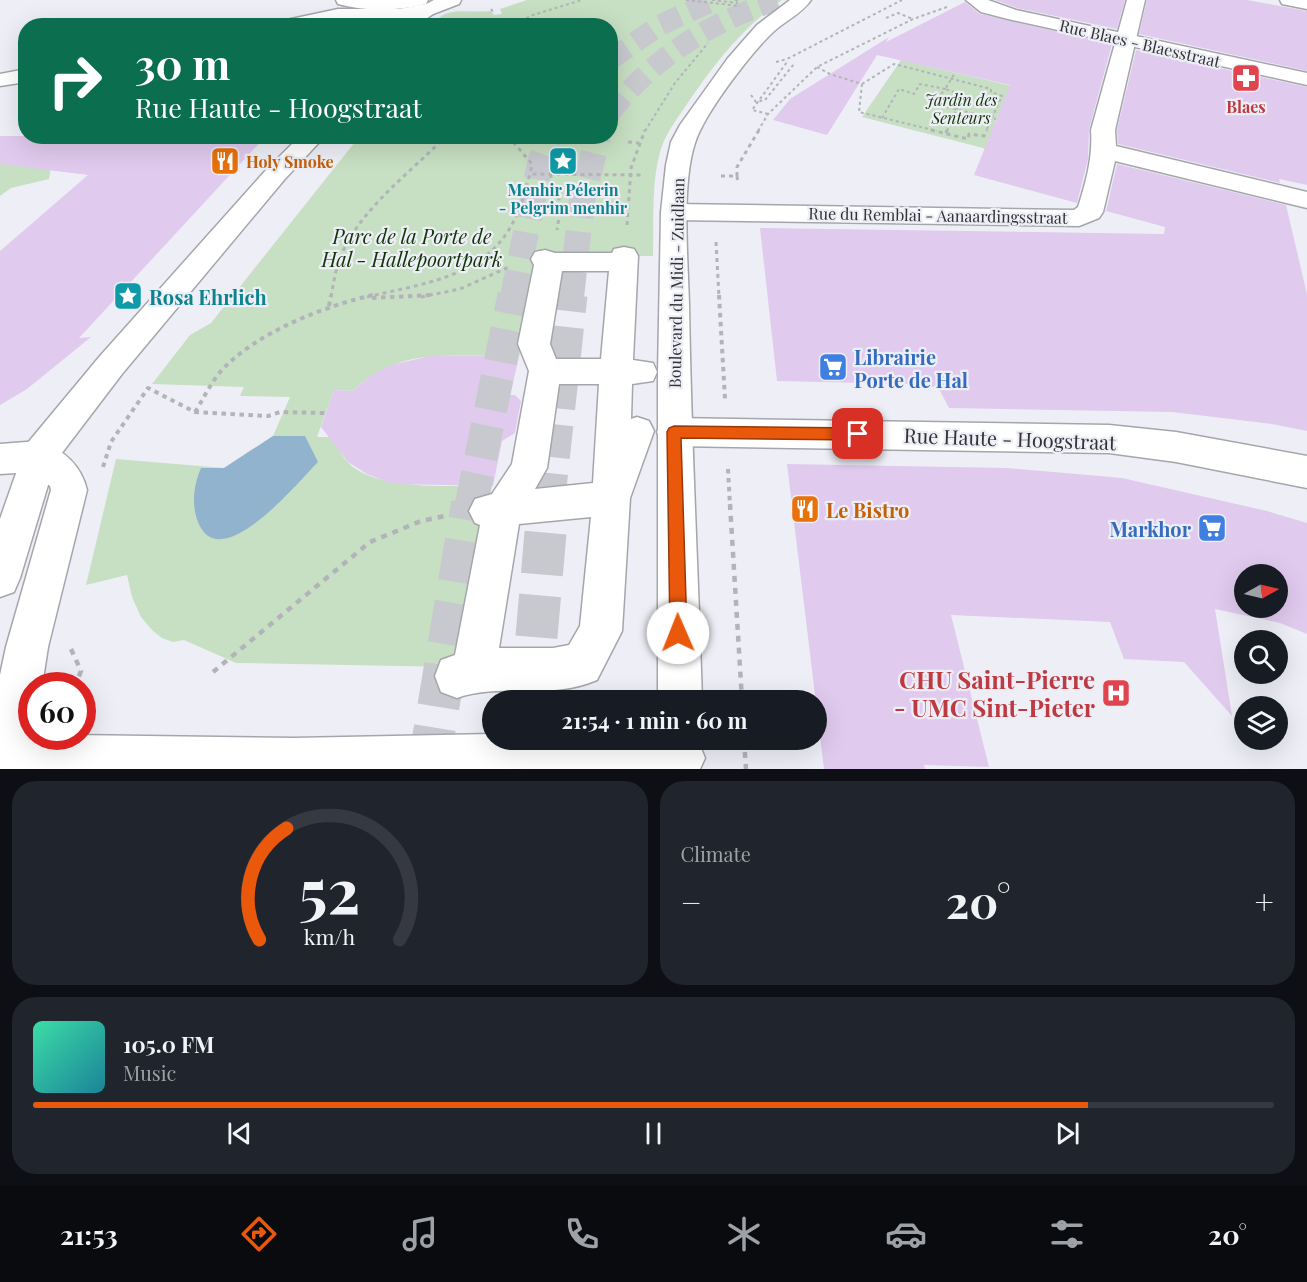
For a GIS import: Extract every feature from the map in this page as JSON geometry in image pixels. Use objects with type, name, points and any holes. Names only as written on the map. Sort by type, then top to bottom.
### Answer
[{"type":"street","points":[[319,0],[331,7],[336,16]]},
{"type":"street","points":[[336,16],[365,5],[392,7],[452,0]]},
{"type":"street","name":"Boulevard du Midi - Zuidlaan","points":[[679,690],[656,432],[677,175],[683,142],[735,62],[764,29],[802,0]]},
{"type":"street","name":"Rue Blaes - Blaesstraat","points":[[975,0],[988,8],[1015,15],[1307,79]]},
{"type":"street","name":"Rue du Remblai - Aanaardingsstraat","points":[[674,212],[1079,218],[1090,213],[1106,151],[1103,130],[1136,0]]},
{"type":"street","points":[[1289,0],[1307,3]]},
{"type":"street","points":[[336,16],[399,15],[422,5]]},
{"type":"street","points":[[412,18],[422,5]]},
{"type":"street","points":[[0,80],[18,77]]},
{"type":"street","points":[[0,578],[39,456],[98,381],[174,292],[275,175],[306,144]]},
{"type":"street","points":[[1106,151],[1307,200]]},
{"type":"street","points":[[544,258],[624,259],[629,372],[611,498],[601,631],[582,665],[553,670],[466,673],[493,511],[529,468],[545,371],[534,344],[544,258]]},
{"type":"street","points":[[545,371],[629,372]]},
{"type":"street","name":"Rue Haute - Hoogstraat","points":[[656,432],[726,431],[1109,439],[1176,447],[1307,472]]},
{"type":"street","points":[[493,511],[611,498],[656,432]]},
{"type":"street","points":[[0,459],[39,456],[66,478],[69,490],[27,647],[3,758],[294,762],[547,756],[681,756]]},
{"type":"path","points":[[527,18],[582,0]]},
{"type":"path","points":[[686,0],[738,2]]},
{"type":"path","points":[[712,0],[738,2]]},
{"type":"path","points":[[737,176],[737,167],[768,114],[817,67],[913,19],[953,5]]},
{"type":"path","points":[[886,18],[898,13],[913,19]]},
{"type":"path","points":[[768,114],[752,110],[787,62]]},
{"type":"path","points":[[756,102],[765,100],[794,64]]},
{"type":"path","points":[[817,67],[830,74],[862,84],[894,64],[991,89],[992,92],[1002,96],[994,119],[984,135],[969,134],[968,138],[859,112],[862,84]]},
{"type":"path","points":[[955,73],[939,97],[949,100],[943,106],[994,119]]},
{"type":"path","points":[[882,118],[899,89],[914,94],[920,84],[963,95],[946,133]]},
{"type":"path","points":[[750,96],[756,102]]},
{"type":"path","points":[[628,142],[640,143]]},
{"type":"path","points":[[329,306],[337,267],[345,247],[368,217],[438,144]]},
{"type":"path","points":[[195,412],[222,370],[242,353],[329,306],[430,282],[484,257],[501,241],[511,227],[530,174],[532,164],[515,144]]},
{"type":"path","points":[[530,174],[677,175]]},
{"type":"path","points":[[365,298],[408,299],[444,294],[544,258],[547,244],[558,228],[561,205],[550,174]]},
{"type":"path","points":[[104,465],[111,442],[148,388],[195,412],[268,416],[280,412],[326,413]]},
{"type":"path","points":[[726,431],[741,690]]},
{"type":"path","points":[[213,672],[370,542],[422,521],[493,511]]},
{"type":"path","points":[[745,750],[746,769]]},
{"type":"green space","name":"Parc de la Porte de Hal - Hallepoortpark","points":[[527,0],[782,0],[754,22],[718,61],[675,121],[665,139],[655,178],[653,256],[552,255],[538,274],[519,357],[431,356],[390,366],[371,376],[353,391],[334,390],[317,437],[337,437],[343,456],[356,469],[375,478],[398,483],[487,486],[453,667],[236,663],[184,640],[173,642],[162,638],[141,617],[132,597],[127,575],[86,585],[116,459],[224,468],[273,436],[290,397],[240,396],[244,387],[152,384],[190,335],[211,323],[353,144],[618,144],[618,18],[438,18],[444,14],[459,11],[491,11],[494,15],[502,14],[500,9]]},
{"type":"green space","name":"Jardin des Senteurs","points":[[901,60],[1012,86],[996,119],[987,149],[862,117]]},
{"type":"green space","points":[[26,144],[55,144],[49,179],[11,188],[0,196],[0,150]]},
{"type":"water","points":[[273,436],[305,436],[318,462],[277,504],[241,533],[223,539],[209,536],[198,522],[194,501],[195,487],[201,468],[224,468]]},
{"type":"building","points":[[995,0],[1125,0],[1117,29],[1017,8]]},
{"type":"building","points":[[1147,0],[1247,0],[1307,11],[1307,71],[1139,34]]},
{"type":"building","points":[[965,2],[980,14],[1112,44],[1089,129],[1088,159],[1077,203],[974,175],[1010,85],[877,55],[827,135],[773,120],[790,99],[889,37],[886,42]]},
{"type":"building","points":[[1136,50],[1307,87],[1307,185],[1279,179],[1280,183],[1118,144],[1117,130]]},
{"type":"building","points":[[0,136],[18,136],[18,144],[259,144],[79,338],[91,337],[27,389],[0,405],[0,251],[88,175],[0,164]]},
{"type":"building","points":[[1117,164],[1286,205],[1307,294],[1307,431],[1272,424],[1172,412],[949,408],[938,387],[912,384],[777,381],[760,228],[1164,234],[1165,227],[1106,211]]},
{"type":"building","points":[[435,355],[519,357],[510,395],[515,395],[521,401],[515,433],[502,441],[493,486],[393,484],[367,474],[348,462],[321,427],[334,390],[353,391],[370,376],[391,365]]},
{"type":"building","points":[[787,464],[1007,468],[1122,478],[1267,511],[1307,523],[1307,634],[1280,623],[1257,618],[1288,618],[1288,564],[1234,564],[1234,613],[1215,609],[1232,716],[1184,662],[1124,659],[1110,622],[951,615],[989,767],[924,765],[925,769],[824,769],[822,750],[827,750],[827,690],[814,690]]},
{"type":"tunnel","points":[[618,54],[660,25],[715,0]]},
{"type":"tunnel","points":[[618,104],[665,58],[685,44],[729,19],[777,0]]},
{"type":"tunnel","points":[[513,297],[540,163],[547,144]]},
{"type":"tunnel","points":[[571,297],[582,200],[596,144]]},
{"type":"tunnel","points":[[471,506],[514,295]]},
{"type":"tunnel","points":[[548,506],[571,295]]},
{"type":"tunnel","points":[[428,769],[472,504]]},
{"type":"tunnel","points":[[532,690],[548,504]]},
{"type":"place","name":"Blaes","points":[[1246,78]]},
{"type":"place","name":"Holy Smoke","points":[[225,161]]},
{"type":"place","name":"Menhir Pélerin - Pelgrim menhir","points":[[563,161]]},
{"type":"place","name":"Rosa Ehrlich","points":[[128,296]]},
{"type":"place","name":"Librairie Porte de Hal","points":[[833,367]]},
{"type":"place","name":"Le Bistro","points":[[805,509]]},
{"type":"place","name":"Markhor","points":[[1212,528]]},
{"type":"place","name":"CHU Saint-Pierre - UMC Sint-Pieter","points":[[1116,693]]},
{"type":"route","points":[[678,633],[674,432],[858,434]]}]
